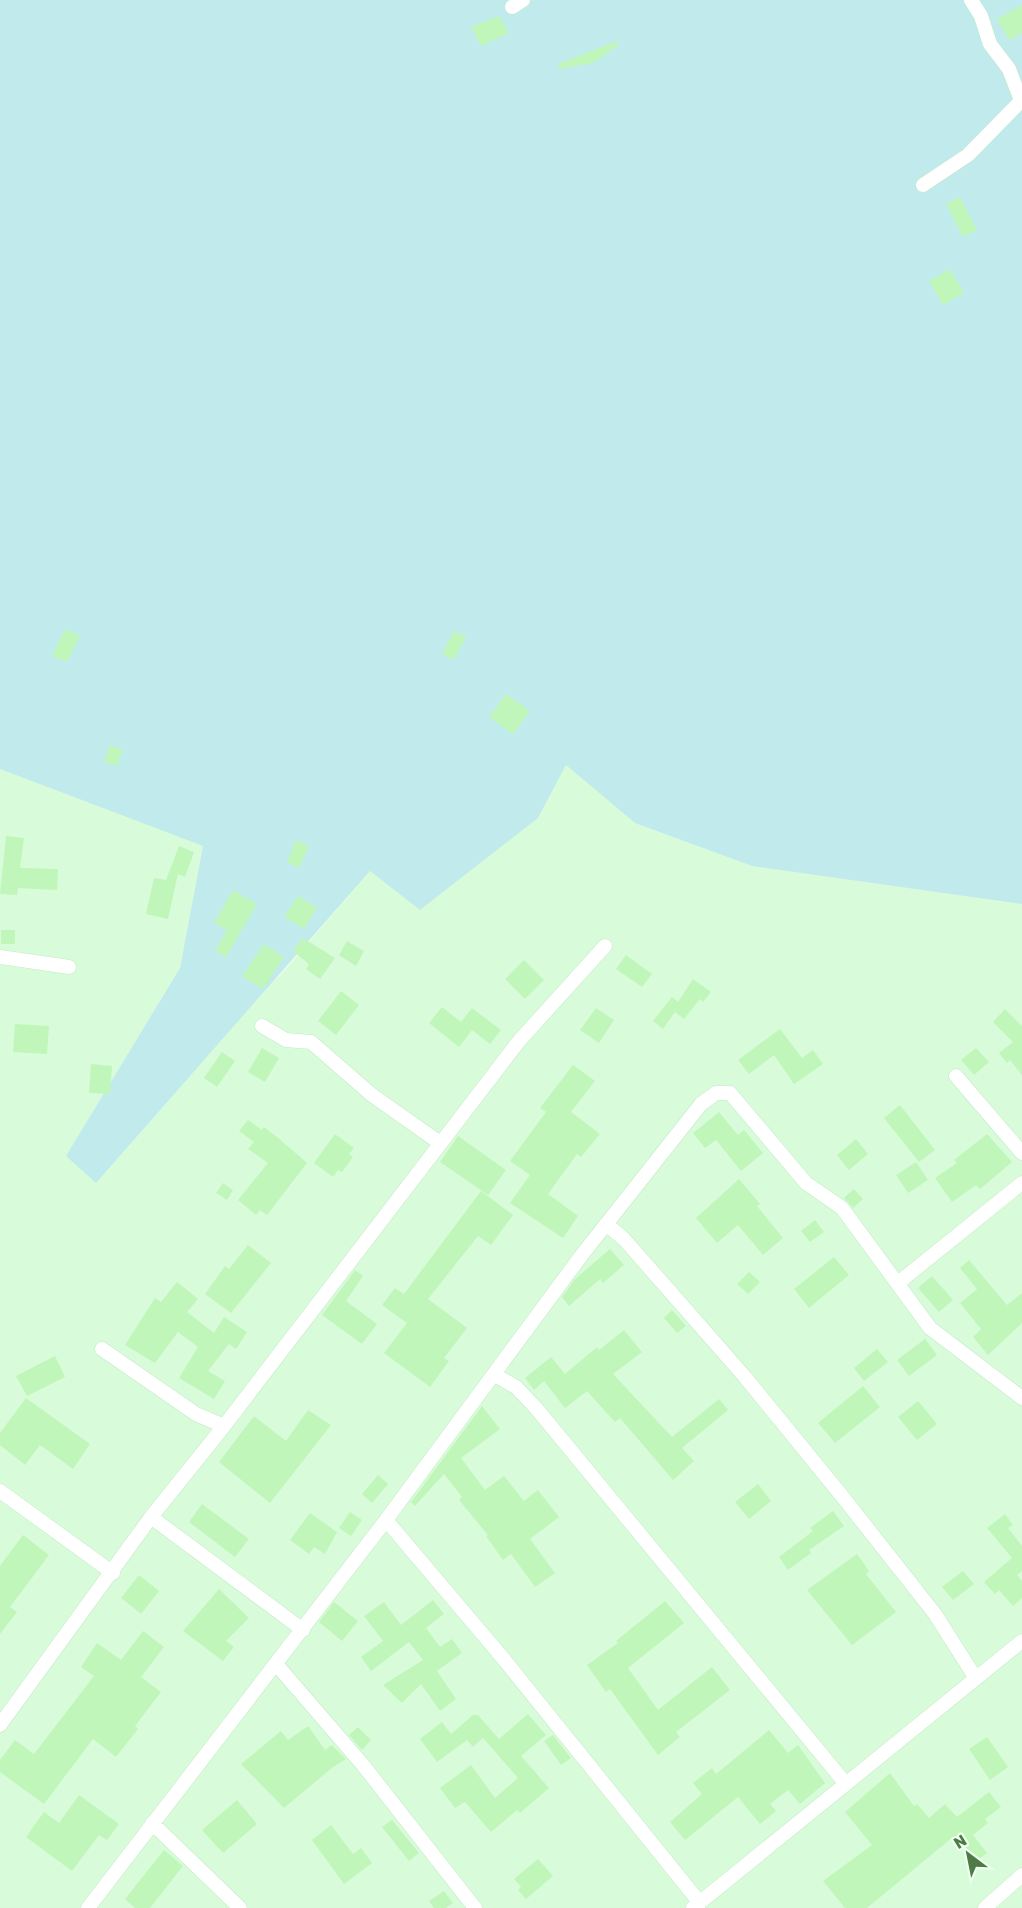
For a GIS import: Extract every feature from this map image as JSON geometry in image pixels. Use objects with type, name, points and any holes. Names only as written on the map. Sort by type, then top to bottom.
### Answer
[{"type":"street","points":[[923,185],[968,155],[1021,102],[1008,69],[990,44],[981,16],[971,0]]},
{"type":"street","points":[[1,1721],[113,1573],[151,1517],[224,1426],[519,1041],[604,946]]},
{"type":"street","points":[[0,957],[69,967]]},
{"type":"street","points":[[262,1026],[286,1040],[311,1042],[372,1095],[440,1143]]},
{"type":"street","points":[[956,1076],[1022,1153]]},
{"type":"street","points":[[88,1908],[386,1521],[606,1224],[701,1104],[716,1093],[730,1093],[806,1183],[842,1208],[930,1328],[1022,1397]]},
{"type":"street","points":[[898,1283],[1022,1183]]},
{"type":"street","points":[[606,1224],[624,1239],[765,1401],[935,1614],[975,1677]]},
{"type":"street","points":[[102,1350],[196,1414],[224,1426]]},
{"type":"street","points":[[495,1375],[516,1387],[536,1408],[846,1784]]},
{"type":"street","points":[[0,1491],[113,1573]]},
{"type":"street","points":[[151,1517],[303,1630]]},
{"type":"street","points":[[386,1521],[502,1657],[696,1905],[1022,1641]]},
{"type":"street","points":[[276,1665],[363,1765],[475,1908]]},
{"type":"street","points":[[152,1823],[240,1908]]},
{"type":"street","points":[[985,1908],[1022,1875]]},
{"type":"shaded area","points":[[0,0],[1022,0],[1022,904],[752,866],[635,823],[566,765],[538,818],[420,910],[370,871],[96,1183],[66,1156],[180,968],[203,846],[0,769]]},
{"type":"shaded area","points":[[566,764],[635,823],[752,866],[1022,904],[1022,1908],[0,1908],[0,769],[203,846],[180,968],[67,1155],[281,975],[370,871],[538,818]]},
{"type":"building","points":[[1022,5],[1022,33],[1009,40],[997,19]]},
{"type":"building","points":[[499,16],[509,33],[481,46],[471,27]]},
{"type":"building","points":[[617,41],[619,45],[593,63],[560,69],[558,64]]},
{"type":"building","points":[[960,197],[977,230],[963,237],[946,204]]},
{"type":"building","points":[[950,269],[964,293],[943,305],[929,281]]},
{"type":"building","points":[[65,629],[80,636],[67,662],[52,656]]},
{"type":"building","points":[[454,631],[466,637],[454,660],[442,654]]},
{"type":"building","points":[[506,694],[530,711],[513,734],[489,717]]},
{"type":"building","points":[[110,745],[123,750],[117,766],[104,762]]},
{"type":"building","points":[[6,836],[24,838],[20,868],[58,869],[57,890],[18,888],[17,895],[0,894]]},
{"type":"building","points":[[296,840],[309,846],[299,868],[287,862]]},
{"type":"building","points":[[179,846],[194,852],[185,877],[178,874],[168,919],[146,914],[154,878],[166,880]]},
{"type":"building","points":[[233,890],[257,904],[226,957],[215,951],[227,930],[214,923]]},
{"type":"building","points":[[298,896],[317,908],[304,929],[284,917]]},
{"type":"building","points":[[1,930],[15,930],[15,944],[1,944]]},
{"type":"building","points":[[303,938],[335,958],[320,979],[306,969],[309,964],[293,951]]},
{"type":"building","points":[[347,941],[364,951],[356,966],[339,955]]},
{"type":"building","points":[[264,944],[284,957],[263,989],[242,976]]},
{"type":"building","points":[[626,955],[652,974],[642,987],[616,969]]},
{"type":"building","points":[[524,960],[544,980],[525,999],[505,979]]},
{"type":"building","points":[[693,979],[711,992],[703,1002],[700,999],[684,1019],[675,1012],[663,1029],[653,1021],[672,997],[678,1002]]},
{"type":"building","points":[[341,991],[359,1005],[336,1035],[318,1021]]},
{"type":"building","points":[[442,1007],[461,1022],[472,1008],[501,1030],[490,1044],[472,1030],[459,1047],[429,1023]]},
{"type":"building","points":[[596,1008],[614,1020],[599,1043],[580,1030]]},
{"type":"building","points":[[1005,1009],[1022,1026],[1022,1075],[1010,1060],[1007,1063],[999,1053],[1013,1042],[993,1022]]},
{"type":"building","points":[[15,1024],[49,1026],[47,1054],[13,1052]]},
{"type":"building","points":[[780,1029],[802,1058],[813,1050],[823,1064],[794,1084],[774,1055],[749,1074],[738,1060]]},
{"type":"building","points":[[262,1048],[279,1058],[265,1082],[248,1072]]},
{"type":"building","points":[[976,1048],[989,1062],[974,1075],[961,1060]]},
{"type":"building","points":[[222,1052],[235,1061],[217,1087],[204,1078]]},
{"type":"building","points":[[91,1064],[112,1066],[110,1094],[89,1093]]},
{"type":"building","points":[[573,1065],[595,1081],[571,1112],[600,1134],[581,1157],[577,1154],[548,1194],[578,1216],[563,1238],[510,1203],[530,1175],[510,1161],[546,1112],[540,1108]]},
{"type":"building","points":[[900,1105],[935,1150],[919,1162],[884,1118]]},
{"type":"building","points":[[719,1112],[738,1135],[744,1130],[763,1153],[741,1171],[716,1140],[705,1148],[693,1133]]},
{"type":"building","points":[[248,1120],[262,1130],[264,1127],[307,1163],[267,1215],[260,1210],[256,1215],[238,1200],[268,1163],[248,1149],[254,1142],[239,1131]]},
{"type":"building","points":[[335,1134],[354,1148],[349,1154],[353,1157],[342,1172],[338,1170],[333,1177],[314,1163]]},
{"type":"building","points":[[987,1134],[1012,1162],[980,1189],[976,1185],[952,1202],[935,1178],[957,1163],[954,1160]]},
{"type":"building","points":[[458,1136],[506,1170],[488,1195],[440,1162]]},
{"type":"building","points":[[856,1139],[868,1154],[849,1170],[837,1155]]},
{"type":"building","points":[[916,1162],[928,1180],[908,1193],[896,1175]]},
{"type":"building","points":[[739,1179],[760,1204],[757,1206],[783,1238],[763,1255],[738,1225],[717,1243],[696,1218]]},
{"type":"building","points":[[223,1183],[233,1190],[227,1200],[216,1193]]},
{"type":"building","points":[[854,1189],[863,1199],[853,1208],[844,1198]]},
{"type":"building","points":[[481,1191],[513,1215],[491,1245],[478,1236],[428,1299],[467,1328],[444,1358],[449,1361],[430,1387],[384,1353],[407,1323],[382,1305],[395,1288],[404,1294]]},
{"type":"building","points":[[815,1220],[824,1232],[810,1242],[801,1231]]},
{"type":"building","points":[[248,1245],[271,1263],[231,1313],[205,1294],[225,1266],[229,1269]]},
{"type":"building","points":[[610,1249],[624,1265],[603,1283],[600,1279],[569,1306],[562,1297],[575,1279]]},
{"type":"building","points":[[834,1257],[849,1275],[809,1308],[794,1289]]},
{"type":"building","points":[[969,1260],[1007,1305],[1022,1293],[1022,1323],[988,1355],[973,1337],[981,1329],[960,1303],[977,1289],[960,1268]]},
{"type":"building","points":[[355,1270],[363,1276],[346,1301],[377,1324],[362,1344],[322,1315]]},
{"type":"building","points":[[749,1272],[760,1282],[748,1294],[737,1284]]},
{"type":"building","points":[[932,1276],[953,1300],[939,1312],[918,1288]]},
{"type":"building","points":[[177,1282],[198,1299],[187,1312],[214,1333],[224,1317],[247,1332],[236,1349],[229,1344],[208,1371],[225,1381],[214,1399],[179,1378],[198,1347],[178,1332],[155,1363],[125,1345],[155,1298],[161,1302]]},
{"type":"building","points":[[672,1310],[686,1326],[677,1333],[664,1318]]},
{"type":"building","points":[[624,1330],[642,1352],[613,1374],[672,1437],[719,1399],[728,1410],[682,1448],[694,1461],[673,1480],[620,1418],[615,1422],[587,1391],[565,1408],[544,1381],[534,1390],[525,1378],[551,1357],[565,1374],[597,1347],[599,1350]]},
{"type":"building","points":[[925,1339],[937,1355],[909,1376],[897,1360]]},
{"type":"building","points":[[877,1349],[888,1362],[864,1381],[854,1368]]},
{"type":"building","points":[[55,1356],[65,1377],[27,1396],[16,1376]]},
{"type":"building","points":[[863,1386],[880,1407],[835,1443],[818,1423]]},
{"type":"building","points":[[26,1398],[90,1444],[73,1469],[40,1445],[25,1465],[0,1445],[0,1433]]},
{"type":"building","points":[[918,1401],[937,1424],[917,1440],[898,1417]]},
{"type":"building","points":[[482,1406],[500,1429],[461,1458],[485,1490],[504,1476],[524,1501],[538,1490],[559,1517],[530,1539],[555,1573],[535,1587],[511,1554],[503,1560],[486,1536],[488,1535],[459,1500],[462,1497],[444,1474],[415,1506],[411,1502]]},
{"type":"building","points":[[308,1410],[331,1425],[270,1503],[219,1462],[254,1416],[286,1441]]},
{"type":"building","points":[[378,1475],[388,1484],[372,1503],[362,1494]]},
{"type":"building","points":[[758,1484],[771,1501],[749,1519],[735,1502]]},
{"type":"building","points":[[202,1504],[249,1539],[235,1557],[189,1522]]},
{"type":"building","points":[[833,1511],[844,1526],[809,1550],[811,1553],[788,1570],[779,1557],[813,1531],[810,1528]]},
{"type":"building","points":[[350,1512],[362,1520],[351,1536],[339,1528]]},
{"type":"building","points":[[310,1513],[337,1532],[325,1554],[314,1547],[309,1554],[290,1540]]},
{"type":"building","points":[[1005,1514],[1013,1525],[1008,1528],[1022,1546],[1022,1571],[1017,1575],[1022,1581],[1022,1598],[1013,1606],[999,1590],[995,1594],[984,1582],[1012,1558],[987,1528]]},
{"type":"building","points":[[23,1535],[49,1555],[10,1607],[17,1612],[0,1634],[0,1566]]},
{"type":"building","points":[[857,1554],[869,1571],[866,1574],[896,1612],[852,1645],[807,1590]]},
{"type":"building","points":[[963,1571],[974,1584],[953,1600],[942,1587]]},
{"type":"building","points":[[139,1575],[159,1591],[141,1614],[121,1598]]},
{"type":"building","points":[[219,1589],[249,1618],[226,1641],[234,1647],[223,1661],[183,1631]]},
{"type":"building","points":[[433,1600],[444,1614],[426,1628],[440,1647],[452,1639],[462,1653],[437,1671],[456,1699],[440,1711],[421,1684],[402,1703],[383,1685],[423,1660],[409,1642],[371,1671],[361,1657],[383,1641],[364,1616],[384,1602],[401,1625]]},
{"type":"building","points":[[665,1601],[684,1623],[628,1668],[658,1710],[712,1667],[730,1690],[676,1732],[680,1737],[658,1755],[610,1689],[606,1692],[587,1665],[618,1643],[616,1641]]},
{"type":"building","points":[[334,1602],[358,1621],[342,1641],[319,1622]]},
{"type":"building","points":[[143,1631],[164,1647],[141,1677],[161,1692],[135,1726],[138,1729],[116,1757],[93,1739],[44,1804],[0,1772],[0,1760],[15,1740],[34,1754],[94,1676],[81,1667],[97,1643],[121,1660]]},
{"type":"building","points":[[528,1714],[546,1735],[521,1756],[549,1788],[520,1813],[517,1810],[491,1832],[465,1802],[455,1808],[440,1788],[471,1765],[495,1798],[518,1778],[483,1738],[473,1747],[467,1740],[437,1762],[420,1739],[442,1722],[451,1734],[473,1715],[478,1715],[499,1739]]},
{"type":"building","points":[[308,1726],[325,1750],[332,1745],[346,1759],[284,1808],[241,1764],[281,1731],[288,1740]]},
{"type":"building","points":[[358,1727],[371,1740],[362,1750],[349,1735]]},
{"type":"building","points":[[769,1730],[788,1753],[798,1745],[825,1783],[800,1804],[788,1790],[770,1804],[776,1811],[760,1824],[738,1797],[685,1840],[670,1822],[702,1794],[693,1783],[712,1768],[716,1774]]},
{"type":"building","points":[[553,1735],[571,1758],[561,1765],[544,1741]]},
{"type":"building","points":[[987,1737],[1008,1767],[990,1780],[969,1749]]},
{"type":"building","points":[[890,1773],[914,1806],[917,1804],[929,1818],[945,1804],[957,1817],[989,1792],[1001,1807],[985,1819],[988,1823],[973,1835],[987,1853],[974,1863],[953,1837],[867,1908],[845,1908],[823,1881],[872,1845],[845,1812]]},
{"type":"building","points":[[79,1795],[119,1824],[107,1840],[99,1835],[72,1871],[26,1837],[44,1812],[59,1823]]},
{"type":"building","points":[[237,1800],[257,1824],[223,1853],[202,1830]]},
{"type":"building","points":[[392,1820],[419,1853],[409,1861],[382,1827]]},
{"type":"building","points":[[331,1825],[353,1854],[361,1848],[372,1863],[344,1884],[312,1840]]},
{"type":"building","points":[[164,1850],[183,1866],[150,1908],[135,1908],[125,1899]]},
{"type":"building","points":[[538,1859],[553,1876],[526,1899],[518,1890],[521,1887],[514,1879]]},
{"type":"building","points":[[444,1891],[453,1903],[446,1908],[434,1908],[429,1901]]}]
